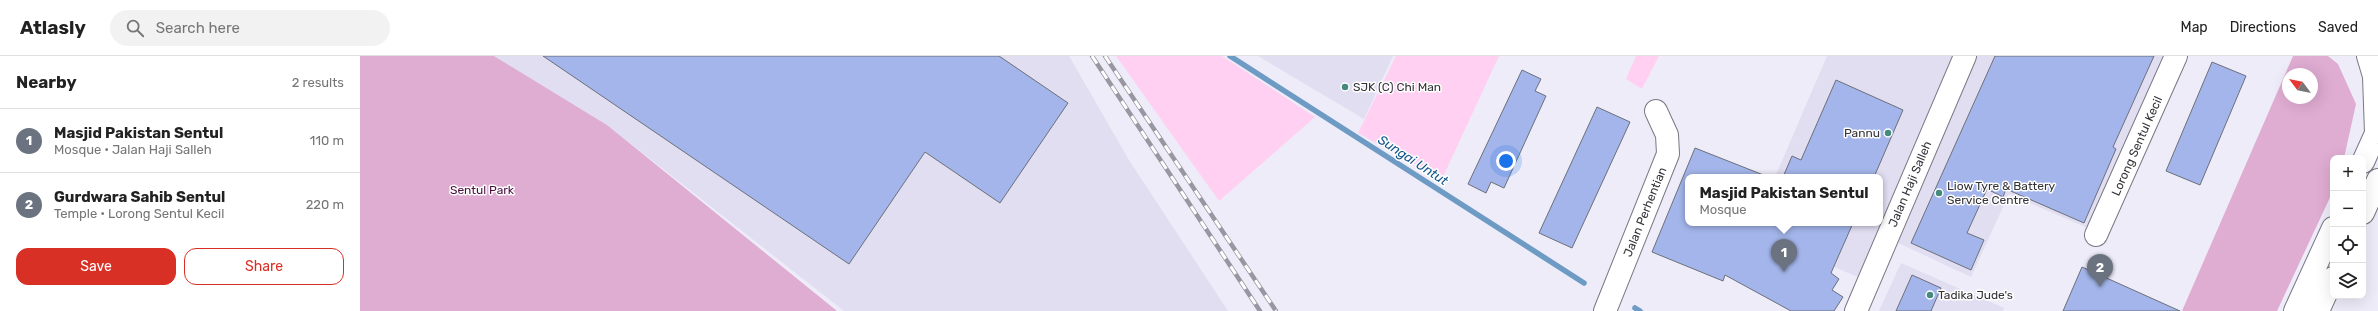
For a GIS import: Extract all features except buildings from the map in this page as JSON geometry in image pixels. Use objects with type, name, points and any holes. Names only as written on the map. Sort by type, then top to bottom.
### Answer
[{"type":"street","name":"Jalan Haji Salleh","points":[[1856,311],[1965,56]]},
{"type":"street","name":"Lorong Sentul Kecil","points":[[2096,235],[2176,56]]},
{"type":"street","points":[[2366,155],[2377,131],[2374,76],[2368,56]]},
{"type":"street","name":"Jalan Perhentian","points":[[1605,311],[1668,154],[1667,135],[1656,111]]},
{"type":"street","points":[[2366,206],[2378,180]]},
{"type":"street","points":[[2295,311],[2330,235]]},
{"type":"street","points":[[2318,311],[2330,285]]},
{"type":"shaded area","points":[[494,56],[1069,56],[1129,160],[1228,311],[844,311],[607,125]]},
{"type":"shaded area","points":[[1116,56],[1222,56],[1315,117],[1219,201]]},
{"type":"shaded area","name":"SJK (C) Chi Man","points":[[1258,56],[1393,56],[1364,119]]},
{"type":"shaded area","points":[[1396,56],[1499,56],[1442,179],[1358,133]]},
{"type":"shaded area","points":[[1636,56],[1659,56],[1642,89],[1626,79]]},
{"type":"shaded area","points":[[1827,56],[1958,56],[1862,279],[1752,231],[1754,226],[1883,226],[1883,174],[1776,174]]},
{"type":"shaded area","points":[[1973,56],[2168,56],[2092,230],[2009,194],[1971,277],[1894,241]]},
{"type":"shaded area","name":"Tadika Jude's","points":[[1901,263],[2004,308],[2003,311],[1879,311]]},
{"type":"green space","name":"Sentul Park","points":[[360,56],[494,56],[607,125],[837,311],[360,311]]},
{"type":"green space","points":[[2293,56],[2328,56],[2338,64],[2356,104],[2345,155],[2330,155],[2330,197],[2277,311],[2182,311],[2282,81],[2282,104],[2318,104],[2318,68],[2288,68]]},
{"type":"waterway","name":"Sungai Untut","points":[[1230,56],[1584,283]]},
{"type":"waterway","name":"Sungai Untut","points":[[1635,308],[1640,311]]},
{"type":"railway","points":[[1092,56],[1260,311]]},
{"type":"railway","points":[[1105,56],[1276,311]]},
{"type":"place","name":"SJK (C) Chi Man","points":[[1345,87]]},
{"type":"place","name":"Pannu","points":[[1888,133]]},
{"type":"place","name":"Liow Tyre & Battery Service Centre","points":[[1939,193]]},
{"type":"place","name":"Masjid Pakistan Sentul","points":[[1784,272]]},
{"type":"place","name":"Gurdwara Sahib Sentul","points":[[2100,287]]},
{"type":"place","name":"Tadika Jude's","points":[[1930,295]]}]
